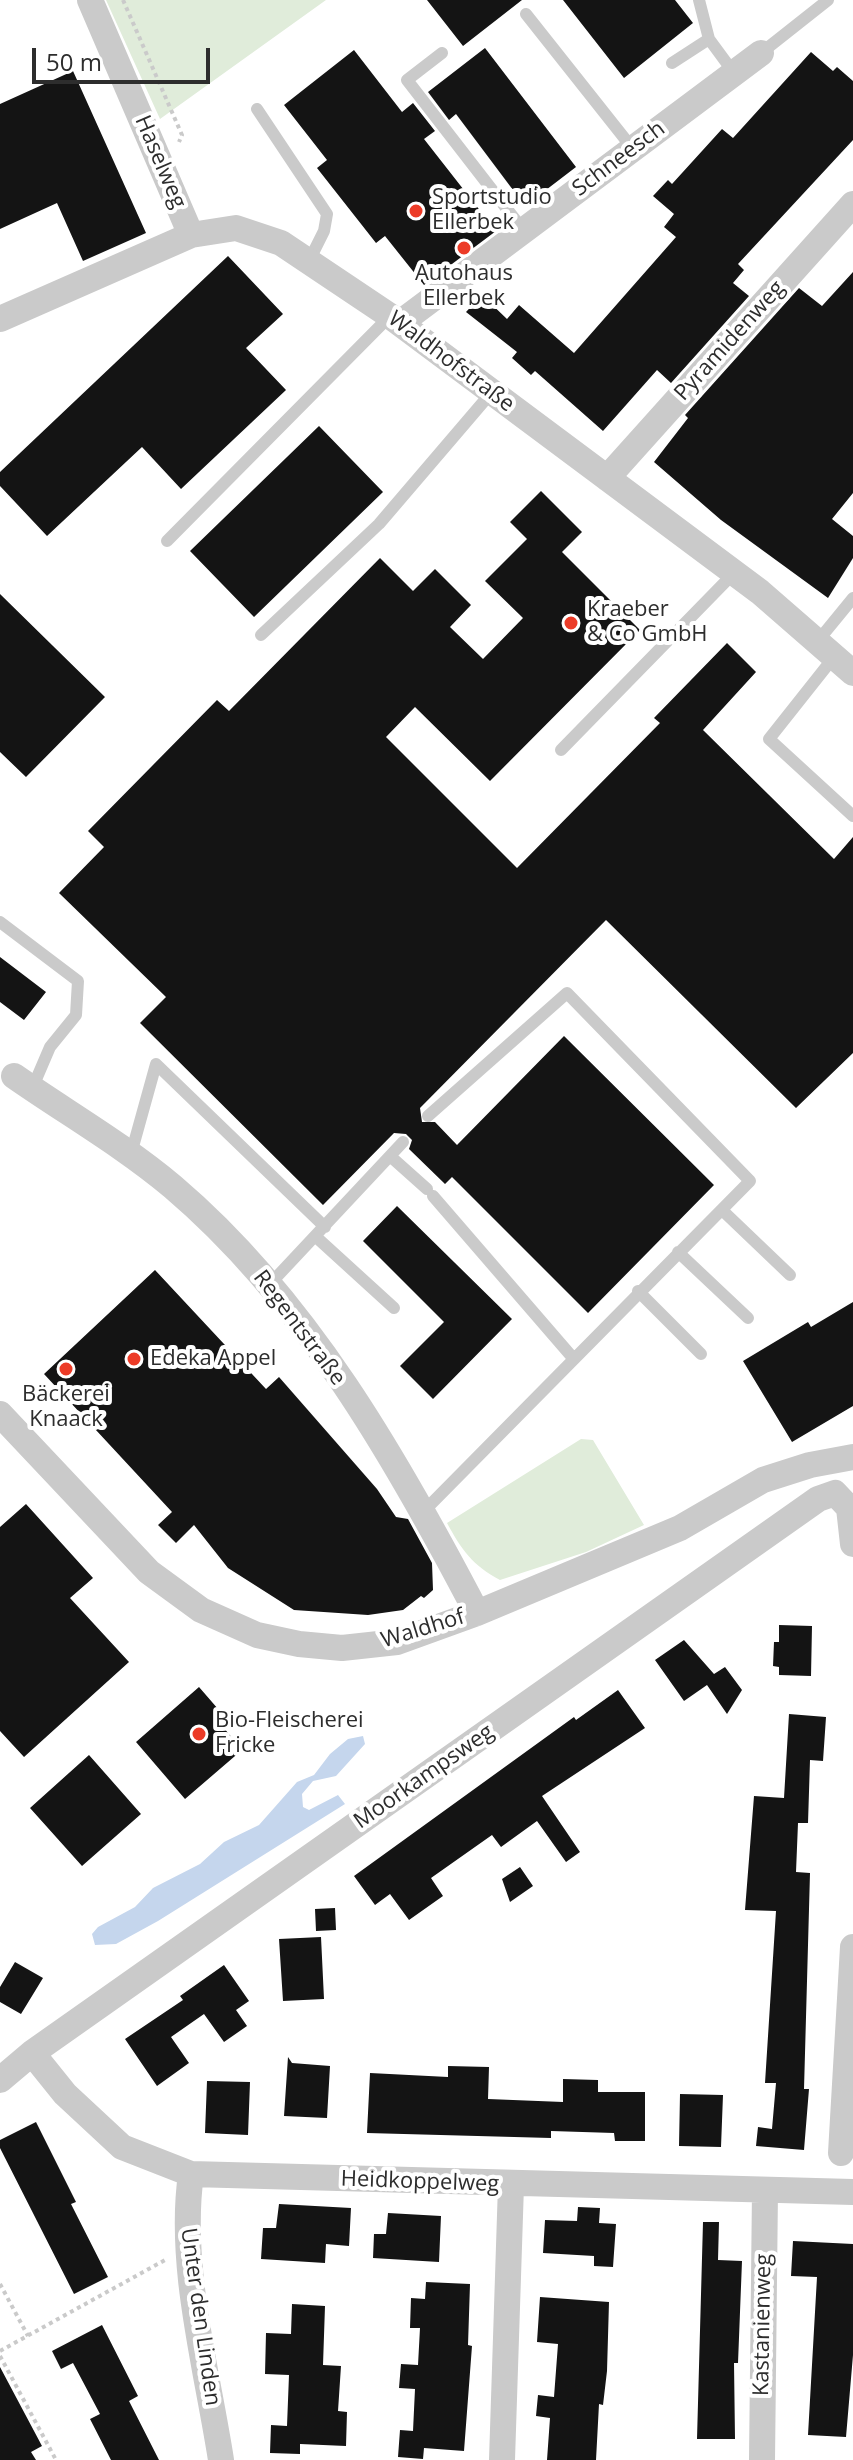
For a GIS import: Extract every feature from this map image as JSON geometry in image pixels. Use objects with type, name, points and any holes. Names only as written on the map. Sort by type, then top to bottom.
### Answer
[{"type":"street","name":"Haselweg","points":[[90,0],[191,235]]},
{"type":"street","name":"Schneesch","points":[[395,320],[524,231],[761,53]]},
{"type":"street","name":"Pyramidenweg","points":[[607,478],[853,204]]},
{"type":"street","name":"Waldhofstraße","points":[[0,319],[191,235],[236,228],[281,243],[395,320],[607,478],[835,657]]},
{"type":"street","name":"Regentstraße","points":[[15,1077],[131,1154],[173,1188],[270,1284],[352,1398],[424,1511],[477,1613]]},
{"type":"street","name":"Waldhof","points":[[0,1414],[149,1572],[201,1610],[257,1635],[299,1644],[342,1648],[397,1642],[477,1613],[680,1528],[763,1480],[810,1465],[853,1457]]},
{"type":"street","name":"Moorkampsweg","points":[[0,2080],[32,2053],[818,1499],[835,1493],[849,1508],[853,1544]]},
{"type":"street","points":[[841,2153],[853,1947]]},
{"type":"street","name":"Heidkoppelweg","points":[[32,2053],[65,2094],[122,2147],[191,2174],[853,2192]]},
{"type":"street","name":"Unter den Linden","points":[[191,2174],[186,2210],[188,2247],[221,2460]]},
{"type":"street","points":[[502,2460],[511,2185]]},
{"type":"street","name":"Kastanienweg","points":[[762,2460],[765,2190]]},
{"type":"lane","points":[[699,0],[709,39],[734,73]]},
{"type":"lane","points":[[761,53],[828,0]]},
{"type":"lane","points":[[526,14],[633,149]]},
{"type":"lane","points":[[672,63],[709,39]]},
{"type":"lane","points":[[442,53],[407,80],[524,231]]},
{"type":"lane","points":[[257,109],[327,214],[324,231],[309,261]]},
{"type":"lane","points":[[167,541],[395,320]]},
{"type":"lane","points":[[261,635],[379,524],[491,393]]},
{"type":"lane","points":[[561,750],[733,574]]},
{"type":"lane","points":[[853,598],[835,657],[769,739],[853,816]]},
{"type":"lane","points":[[0,922],[78,981],[76,1015],[50,1047],[15,1077]]},
{"type":"lane","points":[[424,1511],[750,1181],[567,993],[428,1116]]},
{"type":"lane","points":[[131,1154],[156,1064],[325,1227]]},
{"type":"lane","points":[[270,1284],[403,1142]]},
{"type":"lane","points":[[390,1156],[430,1193],[573,1358]]},
{"type":"lane","points":[[722,1210],[790,1275]]},
{"type":"lane","points":[[315,1236],[394,1308]]},
{"type":"lane","points":[[678,1252],[748,1318]]},
{"type":"lane","points":[[638,1291],[701,1354]]},
{"type":"path","points":[[123,0],[182,135],[165,174]]},
{"type":"path","points":[[56,2460],[0,2354],[188,2247]]},
{"type":"path","points":[[0,2284],[28,2336]]},
{"type":"green space","points":[[106,0],[326,0],[160,119]]},
{"type":"green space","points":[[581,1439],[593,1440],[644,1525],[586,1552],[500,1580],[482,1569],[463,1549],[447,1523]]},
{"type":"water","points":[[363,1736],[365,1744],[336,1776],[313,1781],[302,1794],[303,1807],[309,1810],[338,1795],[345,1804],[158,1921],[116,1944],[95,1945],[92,1934],[98,1927],[135,1907],[153,1888],[200,1864],[224,1842],[259,1825],[297,1782],[314,1775],[330,1754],[348,1739]]},
{"type":"building","points":[[427,0],[522,0],[463,46]]},
{"type":"building","points":[[563,0],[675,0],[693,23],[624,78]]},
{"type":"building","points":[[485,48],[576,167],[525,206],[456,114],[449,120],[428,92]]},
{"type":"building","points":[[354,50],[402,112],[413,103],[435,131],[424,139],[496,231],[424,285],[385,236],[376,243],[317,168],[327,160],[284,105]]},
{"type":"building","points":[[811,52],[833,71],[837,67],[853,81],[853,140],[738,264],[744,270],[733,283],[749,296],[671,383],[657,370],[603,431],[535,371],[531,375],[512,358],[517,352],[466,312],[482,295],[507,319],[519,305],[574,353],[676,237],[664,227],[674,214],[653,196],[668,180],[672,184],[722,129],[733,138]]},
{"type":"building","points":[[73,71],[146,233],[83,261],[57,203],[0,229],[0,104]]},
{"type":"building","points":[[228,256],[283,314],[246,348],[286,390],[181,489],[142,447],[47,536],[0,486],[0,472]]},
{"type":"building","points":[[853,272],[853,493],[832,519],[853,536],[853,558],[828,598],[721,520],[654,462],[688,418],[685,415],[799,288],[822,306]]},
{"type":"building","points":[[319,426],[383,492],[254,617],[190,551]]},
{"type":"building","points":[[541,491],[582,532],[562,552],[640,630],[490,781],[415,707],[386,737],[517,868],[660,723],[654,718],[727,643],[756,672],[703,730],[834,859],[853,837],[853,1053],[796,1108],[606,920],[420,1108],[422,1122],[435,1122],[457,1145],[564,1036],[714,1185],[588,1313],[452,1177],[445,1184],[409,1149],[412,1140],[406,1134],[394,1133],[323,1205],[140,1023],[166,997],[59,893],[104,847],[88,831],[217,700],[229,711],[380,558],[413,591],[435,569],[471,605],[450,627],[483,659],[523,618],[485,581],[527,539],[510,522]]},
{"type":"building","points":[[0,594],[105,697],[26,777],[0,752]]},
{"type":"building","points":[[0,957],[46,992],[24,1020],[0,1002]]},
{"type":"building","points":[[397,1206],[512,1319],[433,1399],[400,1366],[444,1322],[363,1241]]},
{"type":"building","points":[[155,1270],[266,1389],[279,1377],[377,1489],[396,1517],[408,1519],[432,1563],[433,1590],[424,1598],[421,1596],[403,1610],[368,1615],[294,1610],[228,1568],[194,1525],[176,1543],[158,1525],[172,1512],[44,1374]]},
{"type":"building","points":[[853,1302],[853,1406],[792,1442],[743,1361],[808,1322],[811,1327]]},
{"type":"building","points":[[26,1504],[93,1578],[70,1598],[129,1662],[24,1757],[0,1731],[0,1527]]},
{"type":"building","points":[[779,1625],[812,1626],[811,1676],[779,1675],[779,1667],[773,1666],[774,1642],[779,1642]]},
{"type":"building","points":[[684,1640],[714,1674],[725,1667],[742,1690],[727,1714],[707,1685],[684,1701],[655,1660]]},
{"type":"building","points":[[199,1687],[225,1717],[219,1722],[242,1750],[185,1799],[136,1742]]},
{"type":"building","points":[[618,1690],[645,1728],[542,1796],[580,1852],[566,1862],[537,1821],[501,1847],[492,1835],[431,1878],[443,1896],[409,1920],[390,1894],[375,1905],[354,1876],[574,1717],[576,1720]]},
{"type":"building","points":[[789,1714],[826,1717],[823,1761],[810,1760],[808,1823],[798,1823],[796,1872],[810,1873],[804,2089],[809,2089],[804,2150],[756,2146],[758,2127],[772,2129],[776,2083],[765,2083],[776,1911],[745,1910],[754,1796],[784,1798]]},
{"type":"building","points":[[89,1755],[141,1814],[82,1866],[30,1808]]},
{"type":"building","points":[[520,1867],[533,1886],[510,1902],[502,1879]]},
{"type":"building","points":[[335,1908],[336,1930],[316,1931],[315,1909]]},
{"type":"building","points":[[321,1937],[324,1999],[283,2001],[279,1939]]},
{"type":"building","points":[[15,1962],[43,1978],[21,2014],[0,2002],[0,1987]]},
{"type":"building","points":[[224,1965],[249,2001],[236,2010],[247,2026],[224,2042],[204,2014],[171,2037],[189,2063],[157,2086],[125,2039],[183,2000],[180,1996]]},
{"type":"building","points":[[288,2057],[292,2063],[330,2066],[327,2118],[284,2116]]},
{"type":"building","points":[[448,2066],[489,2067],[488,2099],[563,2102],[563,2079],[598,2080],[598,2092],[645,2092],[645,2141],[615,2141],[614,2133],[551,2131],[551,2138],[367,2133],[370,2073],[448,2077]]},
{"type":"building","points":[[207,2081],[250,2082],[248,2135],[205,2133]]},
{"type":"building","points":[[680,2094],[723,2095],[721,2147],[679,2146]]},
{"type":"building","points":[[36,2122],[76,2202],[71,2204],[108,2277],[74,2294],[0,2148],[0,2140]]},
{"type":"building","points":[[279,2204],[351,2208],[349,2246],[326,2244],[325,2263],[261,2259],[263,2228],[276,2228]]},
{"type":"building","points":[[578,2207],[600,2208],[599,2223],[616,2224],[613,2267],[594,2266],[594,2256],[543,2253],[545,2220],[577,2221]]},
{"type":"building","points":[[388,2213],[441,2216],[439,2262],[373,2258],[374,2234],[386,2234]]},
{"type":"building","points":[[703,2222],[719,2222],[718,2260],[742,2261],[738,2363],[734,2363],[735,2439],[697,2439]]},
{"type":"building","points":[[793,2241],[853,2244],[853,2355],[846,2437],[808,2435],[817,2277],[791,2276]]},
{"type":"building","points":[[426,2282],[470,2284],[468,2345],[472,2346],[464,2451],[424,2448],[423,2459],[398,2457],[400,2430],[413,2431],[415,2389],[399,2388],[401,2364],[418,2365],[420,2328],[410,2328],[411,2298],[425,2299]]},
{"type":"building","points":[[540,2297],[609,2302],[607,2371],[603,2405],[599,2404],[596,2460],[547,2460],[550,2418],[536,2416],[538,2395],[554,2397],[558,2344],[537,2342]]},
{"type":"building","points":[[292,2304],[325,2306],[323,2365],[341,2366],[338,2411],[347,2412],[346,2446],[300,2444],[300,2454],[270,2453],[271,2425],[287,2426],[289,2375],[265,2374],[266,2333],[291,2334]]},
{"type":"building","points":[[102,2325],[138,2396],[129,2401],[159,2460],[111,2460],[90,2419],[100,2414],[73,2363],[61,2369],[52,2351]]},
{"type":"building","points":[[0,2367],[42,2446],[31,2452],[36,2460],[0,2460]]},
{"type":"place","name":"Sportstudio Ellerbek","points":[[416,211]]},
{"type":"place","name":"Autohaus Ellerbek","points":[[464,248]]},
{"type":"place","name":"Kraeber & Co GmbH","points":[[571,623]]},
{"type":"place","name":"Edeka Appel","points":[[134,1359]]},
{"type":"place","name":"Bäckerei Knaack","points":[[66,1369]]},
{"type":"place","name":"Bio-Fleischerei Fricke","points":[[199,1734]]}]
